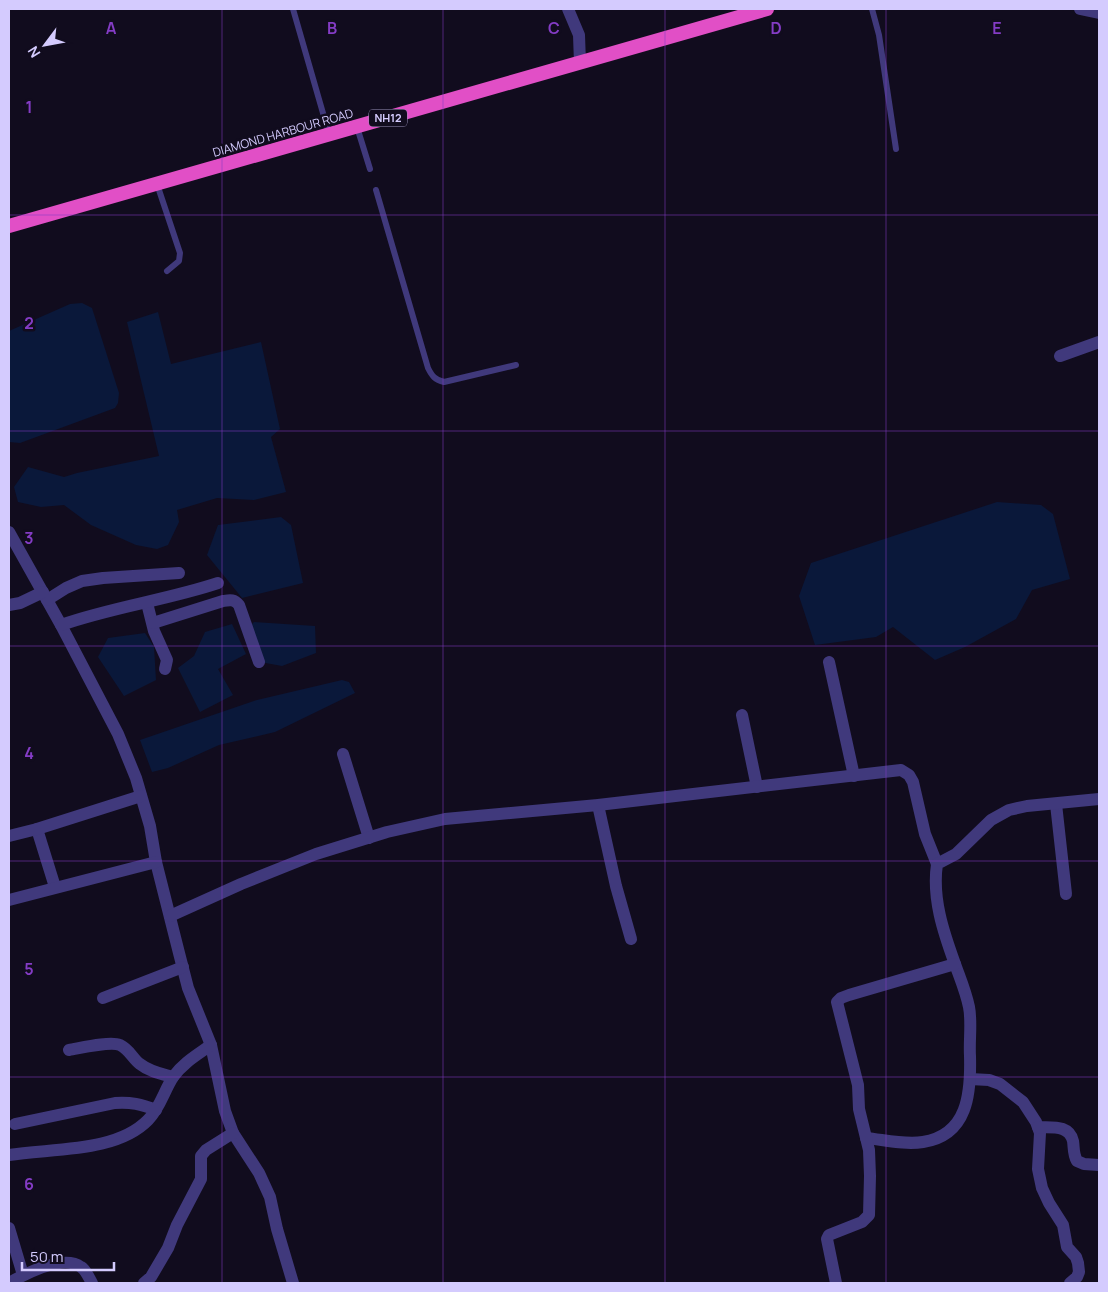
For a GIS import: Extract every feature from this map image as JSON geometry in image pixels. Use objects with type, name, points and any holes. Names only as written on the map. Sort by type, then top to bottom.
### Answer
[{"type":"highway","name":"DIAMOND HARBOUR ROAD","points":[[9,226],[767,9]]},
{"type":"street","points":[[568,9],[580,35],[580,63]]},
{"type":"street","points":[[1080,9],[1099,13]]},
{"type":"street","points":[[1060,356],[1099,342]]},
{"type":"street","points":[[9,532],[61,625],[118,734],[150,826],[156,862],[182,967],[188,988],[212,1045],[225,1111],[233,1134],[259,1173],[270,1197],[277,1229],[293,1283]]},
{"type":"street","points":[[9,605],[45,596],[82,581],[179,573]]},
{"type":"street","points":[[61,625],[98,613],[190,593],[218,583]]},
{"type":"street","points":[[153,623],[223,601],[235,601],[239,605],[259,662]]},
{"type":"street","points":[[147,603],[167,660],[165,669]]},
{"type":"street","points":[[829,662],[854,776]]},
{"type":"street","points":[[742,715],[757,787]]},
{"type":"street","points":[[343,754],[369,838]]},
{"type":"street","points":[[170,916],[241,884],[316,854],[369,838],[445,819],[598,805],[902,770],[909,775],[913,782],[925,834],[937,864],[934,881],[936,900],[969,1008],[970,1079],[961,1119],[955,1128],[948,1132],[933,1140],[910,1143],[866,1138]]},
{"type":"street","points":[[9,836],[38,829],[141,796]]},
{"type":"street","points":[[937,864],[956,854],[991,820],[1009,810],[1027,806],[1099,799]]},
{"type":"street","points":[[1056,804],[1066,894]]},
{"type":"street","points":[[598,805],[616,886],[631,939]]},
{"type":"street","points":[[38,829],[55,887]]},
{"type":"street","points":[[9,900],[156,862]]},
{"type":"street","points":[[836,1283],[827,1240],[829,1235],[862,1222],[868,1215],[870,1176],[866,1138],[859,1109],[858,1085],[838,1009],[838,1002],[849,995],[955,964]]},
{"type":"street","points":[[103,998],[182,967]]},
{"type":"street","points":[[69,1050],[108,1044],[119,1045],[148,1070],[173,1077]]},
{"type":"street","points":[[9,1155],[89,1146],[118,1139],[136,1130],[156,1110],[173,1077],[184,1064],[212,1045]]},
{"type":"street","points":[[970,1079],[989,1080],[1000,1084],[1023,1102],[1038,1127],[1040,1133],[1038,1169],[1042,1188],[1063,1225],[1067,1247],[1076,1257],[1078,1263],[1079,1272],[1077,1278],[1070,1283]]},
{"type":"street","points":[[15,1124],[115,1103],[131,1102],[143,1104],[156,1110]]},
{"type":"street","points":[[1038,1127],[1066,1129],[1073,1141],[1076,1161],[1084,1164],[1099,1165]]},
{"type":"street","points":[[144,1283],[152,1276],[168,1248],[183,1211],[201,1179],[201,1156],[206,1150],[233,1134]]},
{"type":"street","points":[[9,1228],[23,1276]]},
{"type":"street","points":[[9,1283],[34,1270],[54,1264],[73,1263],[84,1270],[92,1283]]},
{"type":"lane","points":[[293,9],[329,135]]},
{"type":"lane","points":[[872,9],[879,35],[896,149]]},
{"type":"lane","points":[[357,127],[370,168]]},
{"type":"lane","points":[[157,184],[180,253],[179,261],[167,272]]},
{"type":"lane","points":[[376,190],[428,368],[432,376],[438,381],[444,382],[516,365]]},
{"type":"water","points":[[82,303],[92,308],[119,393],[118,403],[115,408],[20,443],[9,442],[9,331],[70,304]]},
{"type":"water","points":[[158,312],[171,364],[261,342],[280,429],[271,437],[286,492],[254,500],[217,498],[177,510],[179,522],[168,545],[157,549],[136,545],[91,525],[64,505],[41,507],[18,502],[14,487],[28,467],[64,477],[159,456],[127,322]]},
{"type":"water","points":[[997,502],[1041,505],[1053,514],[1070,579],[1032,590],[1016,619],[965,647],[935,660],[893,627],[876,637],[815,645],[799,596],[811,563]]},
{"type":"water","points":[[281,517],[291,525],[303,583],[242,598],[207,555],[218,525]]},
{"type":"water","points":[[254,622],[315,626],[316,653],[282,666],[260,662],[246,630]]},
{"type":"water","points":[[232,624],[246,654],[218,669],[233,695],[200,712],[178,668],[194,656],[205,632]]},
{"type":"water","points":[[145,633],[154,647],[156,680],[124,696],[98,657],[108,638]]},
{"type":"water","points":[[342,680],[349,682],[355,693],[275,732],[219,745],[168,768],[152,772],[140,740],[257,700]]}]
